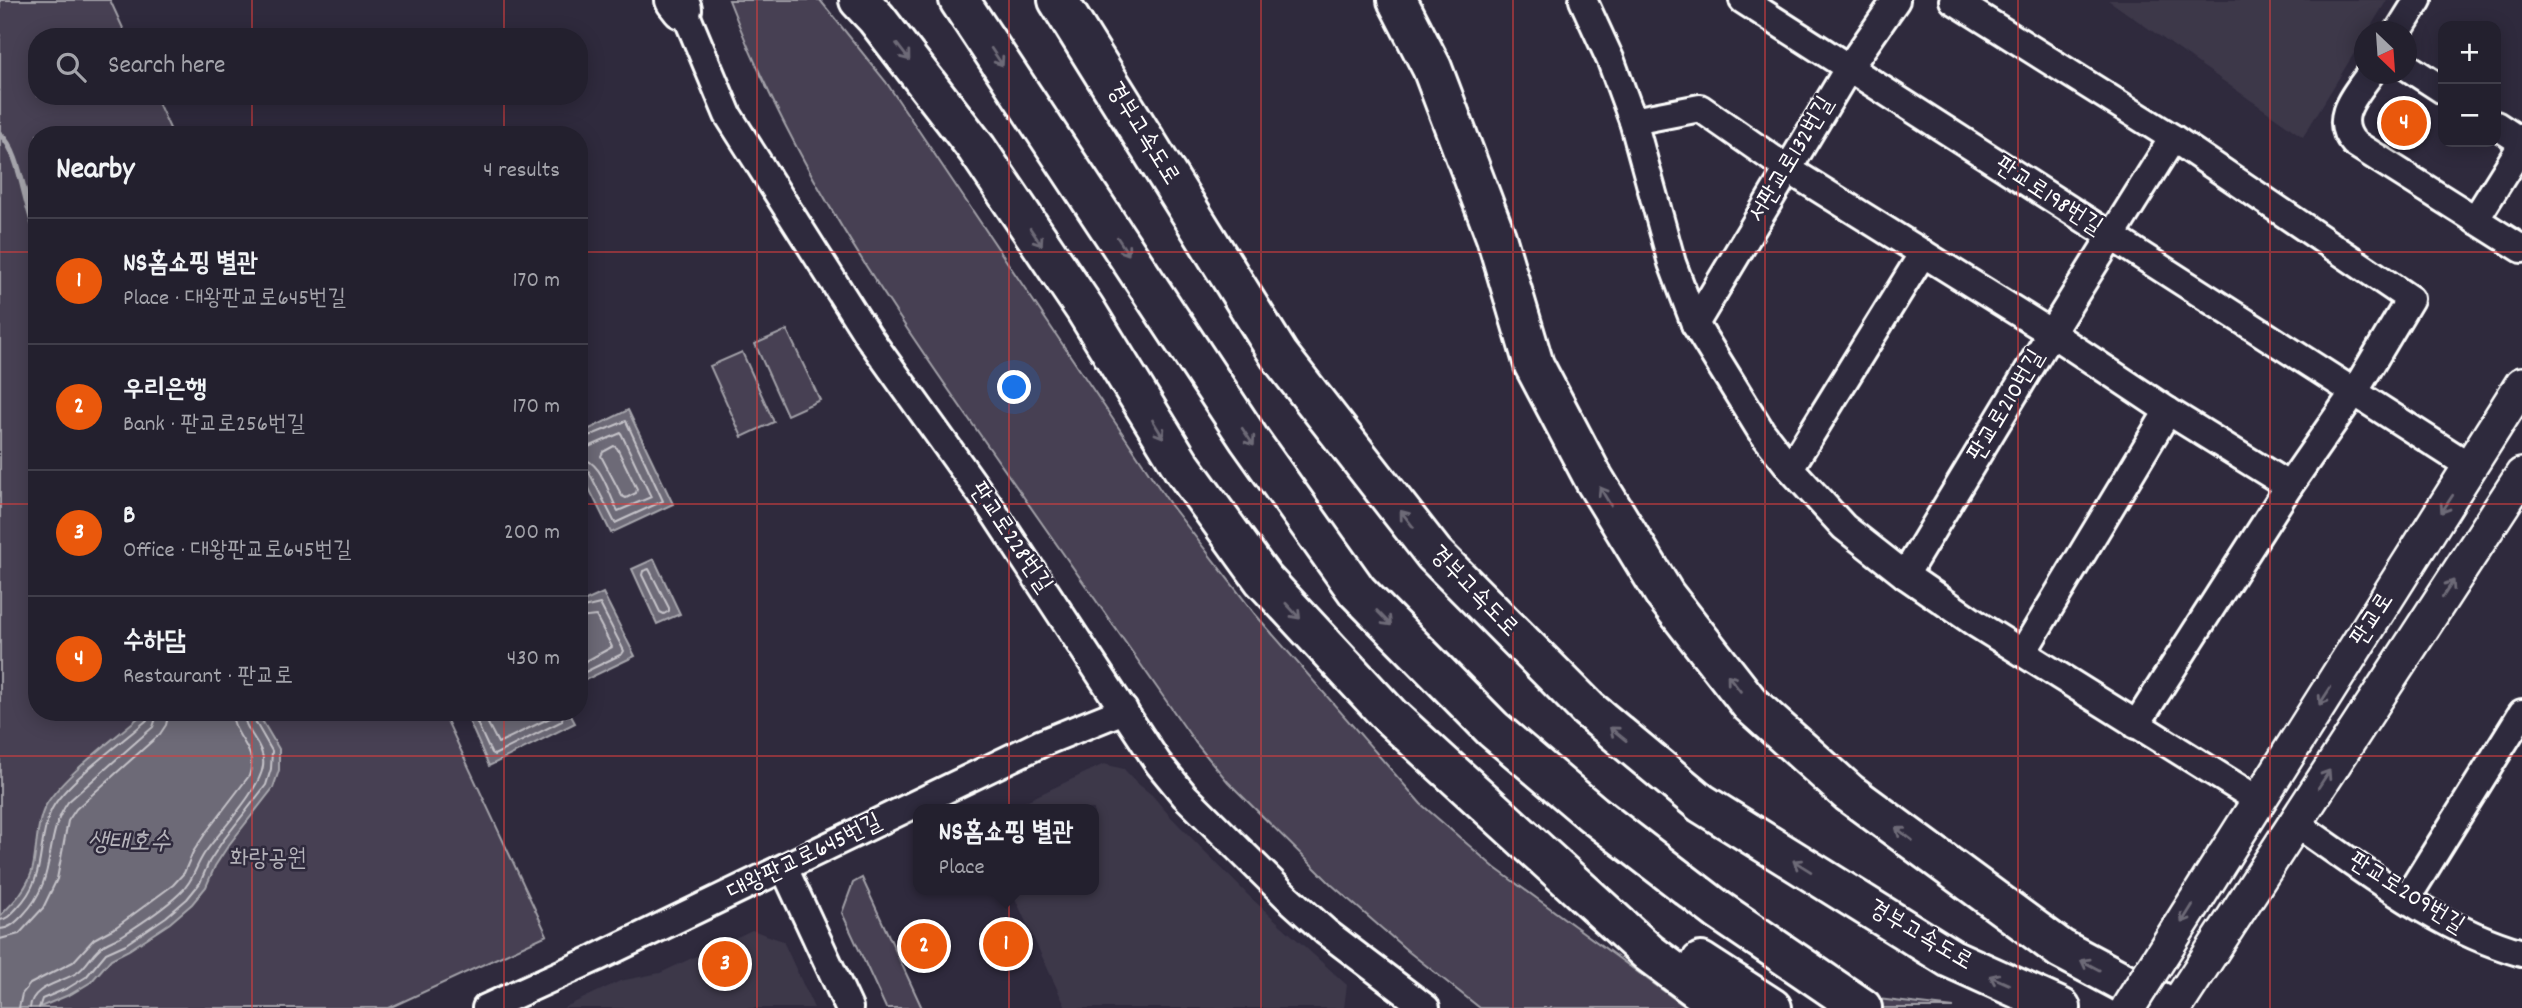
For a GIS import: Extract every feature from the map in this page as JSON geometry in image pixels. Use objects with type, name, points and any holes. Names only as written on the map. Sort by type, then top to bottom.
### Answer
[{"type":"highway","points":[[859,0],[876,18],[977,149],[1085,309],[1182,467],[1263,579],[1390,716],[1649,953],[1723,1008]]},
{"type":"highway","points":[[959,0],[1249,439],[1357,591],[1493,729],[1593,814],[1718,910],[1862,1008]]},
{"type":"highway","name":"경부고속도로","points":[[1058,0],[1279,355],[1434,554],[1588,709],[1701,803],[1950,958],[2061,1008]]},
{"type":"highway","points":[[1371,0],[1432,68]]},
{"type":"highway","points":[[1397,0],[1432,68],[1496,237],[1534,365],[1594,479],[1665,595],[1750,704],[1849,793],[2061,949],[2174,1008]]},
{"type":"highway","points":[[1506,821],[1684,950],[1762,1004],[1772,1008]]},
{"type":"main road","name":"판교로","points":[[2128,1008],[2522,384]]},
{"type":"main road","name":"판교로","points":[[2174,1008],[2519,487]]},
{"type":"street","points":[[1583,0],[1611,61],[1633,121],[1672,263],[1695,324],[1761,431],[1790,468],[1844,527],[1905,576],[2258,800]]},
{"type":"street","name":"판교로198번길","points":[[1743,0],[2471,467]]},
{"type":"street","name":"서판교로132번길","points":[[1695,324],[1848,69],[1896,0]]},
{"type":"street","points":[[1953,0],[2173,138],[2410,299],[2354,391],[2289,486],[2136,725]]},
{"type":"street","points":[[2405,21],[2418,0]]},
{"type":"street","name":"판교로228번길","points":[[679,3],[727,115],[869,336],[993,511],[1158,763],[1185,796],[1246,857],[1326,932],[1416,1006]]},
{"type":"street","points":[[2417,73],[2438,87]]},
{"type":"street","points":[[2363,84],[2346,110],[2344,128],[2354,144],[2522,249]]},
{"type":"street","points":[[1633,121],[1700,108],[1786,169],[2289,486]]},
{"type":"street","points":[[2475,220],[2522,144],[2501,129]]},
{"type":"street","points":[[2112,238],[2173,138]]},
{"type":"street","name":"판교로210번길","points":[[1905,576],[2112,238]]},
{"type":"street","points":[[1790,468],[1923,253]]},
{"type":"street","points":[[2023,652],[2168,411]]},
{"type":"street","name":"대왕판교로645번길","points":[[916,804],[1042,743],[1124,710]]},
{"type":"street","points":[[2407,898],[2522,713]]},
{"type":"street","name":"대왕판교로645번길","points":[[486,1008],[913,806]]},
{"type":"street","name":"판교로209번길","points":[[2295,823],[2434,916],[2461,931],[2522,953]]},
{"type":"street","points":[[784,868],[849,1008]]},
{"type":"shaded area","points":[[2108,0],[2387,0],[2374,21],[2354,21],[2354,53],[2303,137]]},
{"type":"shaded area","points":[[1104,764],[1124,769],[1250,897],[1347,985],[1344,1008],[1066,1008],[1013,895],[1099,895],[1099,804],[1020,804]]},
{"type":"shaded area","points":[[752,930],[783,941],[814,1008],[563,1008],[620,981],[660,973]]},
{"type":"green space","name":"화랑공원","points":[[0,0],[110,0],[123,28],[28,28],[28,105],[159,105],[169,126],[28,126],[28,721],[447,721],[547,935],[389,1008],[0,1008]]},
{"type":"green space","points":[[729,0],[820,0],[886,82],[1170,504],[1255,614],[1421,804],[1495,868],[1687,1008],[1480,1008],[1409,952],[1332,885],[1228,782],[1195,742],[875,281],[781,117]]},
{"type":"green space","points":[[787,330],[820,400],[787,415],[755,344]]},
{"type":"green space","points":[[742,352],[774,422],[742,437],[710,366]]},
{"type":"green space","points":[[862,878],[922,1008],[886,1008],[842,913],[853,883]]},
{"type":"green space","points":[[1844,995],[1954,1008],[1871,1008]]},
{"type":"water","points":[[628,410],[673,504],[611,533],[588,486],[588,430]]},
{"type":"water","points":[[654,559],[680,614],[657,624],[632,569]]},
{"type":"water","points":[[603,593],[635,656],[588,679],[588,600]]},
{"type":"water","name":"생태호수","points":[[134,721],[262,721],[279,749],[279,770],[273,788],[228,846],[206,887],[192,904],[170,923],[111,959],[91,982],[71,994],[38,1008],[0,1008],[0,916],[20,894],[31,874],[39,823],[44,809],[51,797],[90,758]]},
{"type":"water","points":[[469,721],[575,723],[489,766]]},
{"type":"waterway","points":[[0,134],[13,153],[28,203]]},
{"type":"place","name":"수하담","points":[[2404,123]]},
{"type":"place","name":"NS홈쇼핑 별관","points":[[1006,944]]},
{"type":"place","name":"우리은행","points":[[924,946]]},
{"type":"place","name":"B","points":[[725,964]]}]
